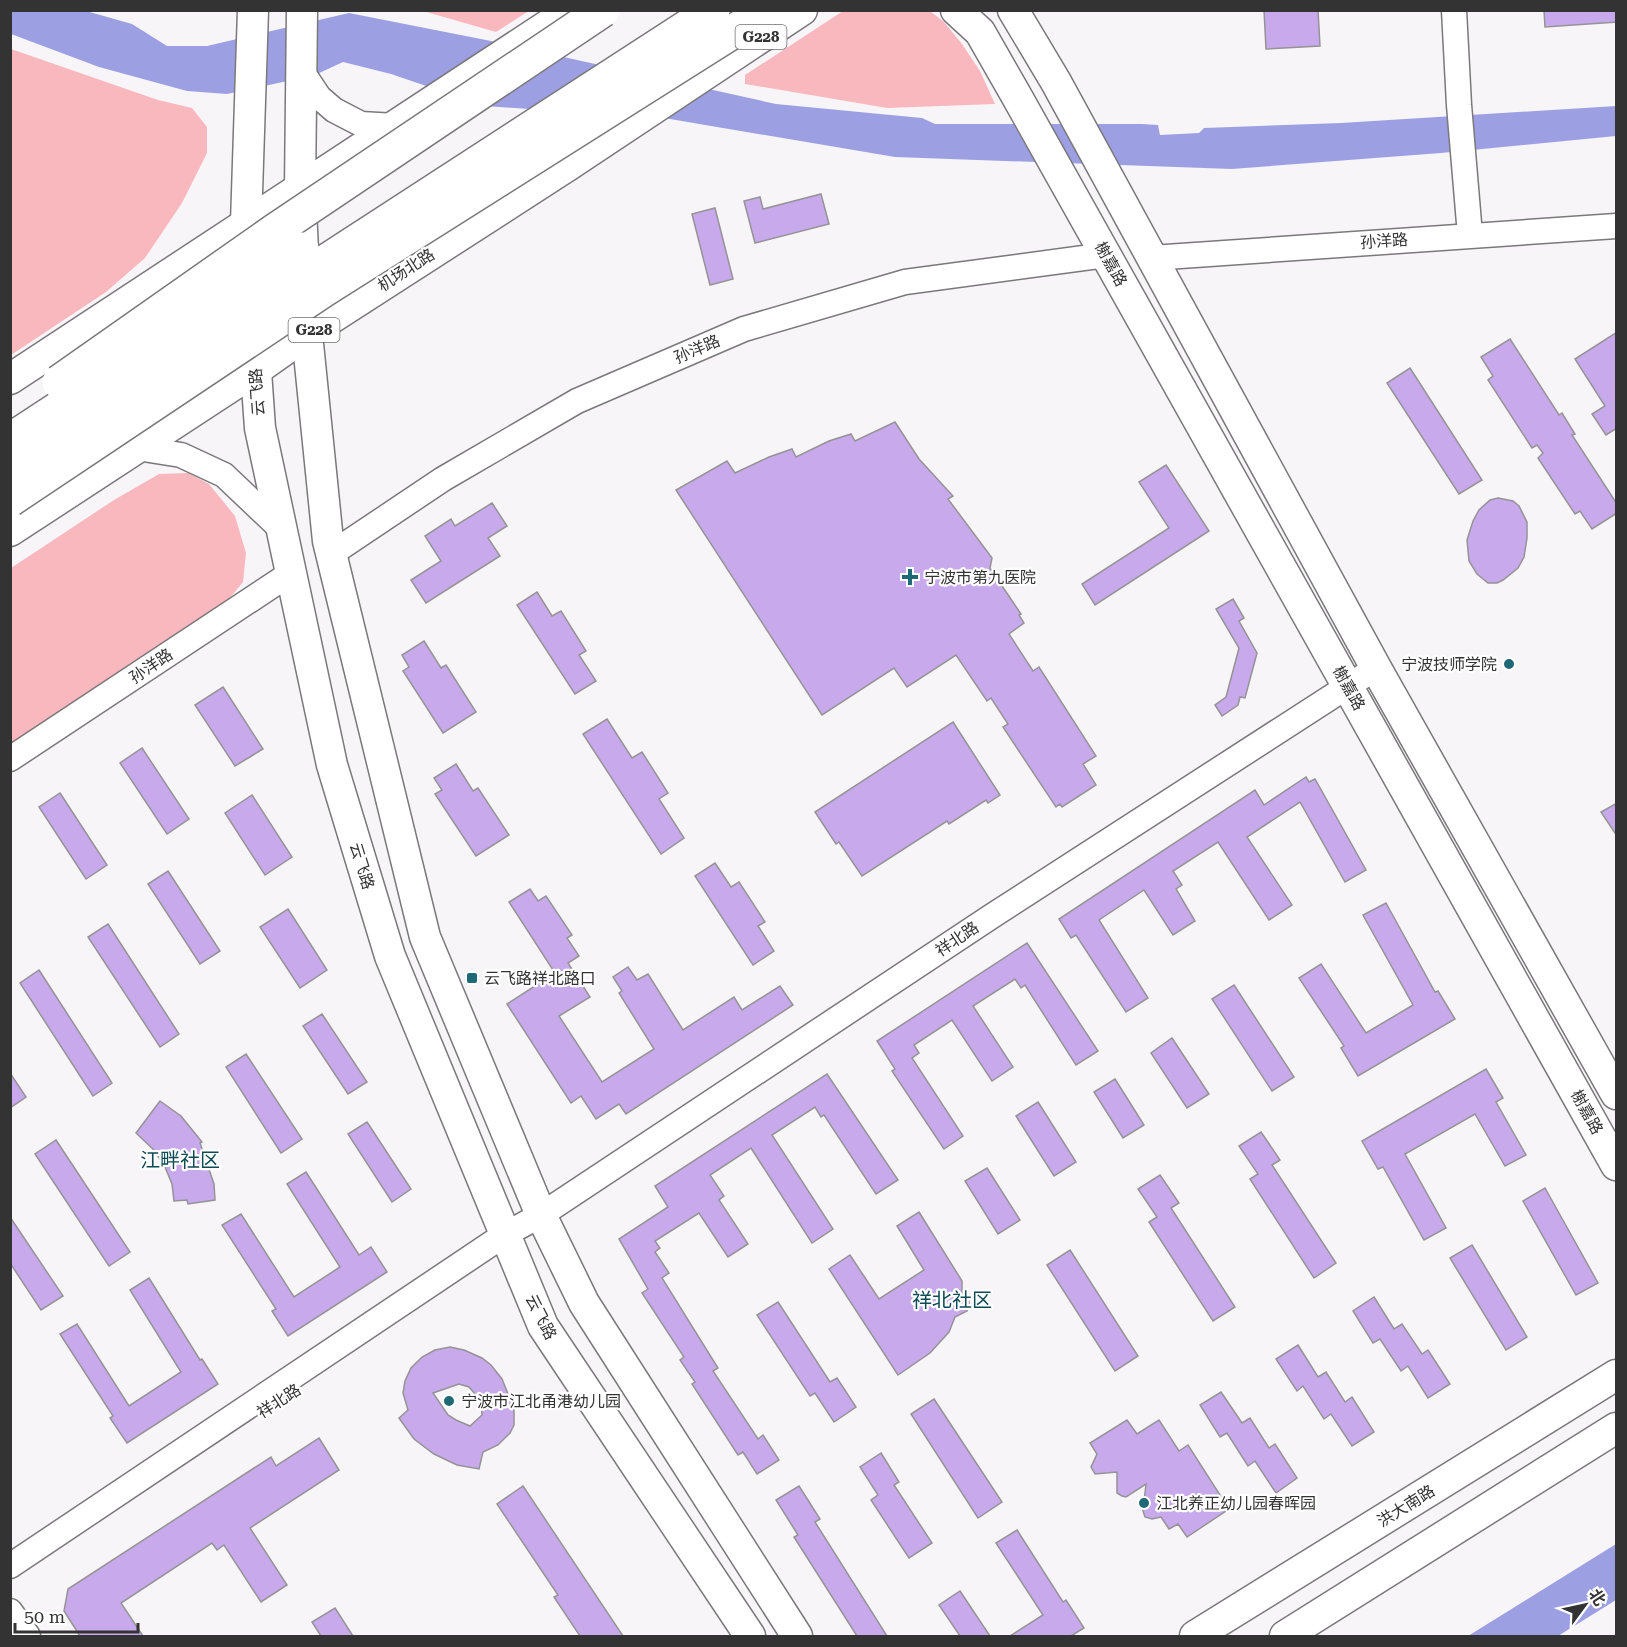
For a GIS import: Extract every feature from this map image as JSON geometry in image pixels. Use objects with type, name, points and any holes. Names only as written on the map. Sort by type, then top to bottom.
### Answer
[{"type":"highway","points":[[10,416],[273,231],[603,10]]},
{"type":"highway","points":[[10,440],[201,314],[675,10]]},
{"type":"highway","points":[[10,471],[300,278],[714,10]]},
{"type":"highway","points":[[10,500],[324,290],[767,10]]},
{"type":"main road","name":"云飞路","points":[[253,10],[246,223],[260,428],[332,765],[390,956],[543,1326],[750,1636]]},
{"type":"main road","points":[[302,10],[300,188],[308,334],[328,541],[425,937],[541,1215],[584,1303],[797,1636]]},
{"type":"main road","points":[[10,379],[571,10]]},
{"type":"main road","name":"机场北路","points":[[10,531],[802,10]]},
{"type":"main road","name":"榭嘉路","points":[[956,10],[980,32],[1617,1165]]},
{"type":"main road","name":"榭嘉路","points":[[1013,10],[1056,82],[1376,669],[1617,1094]]},
{"type":"main road","name":"洪大南路","points":[[1195,1636],[1617,1375]]},
{"type":"main road","points":[[1285,1636],[1617,1428]]},
{"type":"street","points":[[1454,10],[1470,235]]},
{"type":"street","points":[[301,69],[319,97],[334,110],[361,124],[395,126]]},
{"type":"street","name":"孙洋路","points":[[1151,258],[1617,226]]},
{"type":"street","name":"孙洋路","points":[[331,554],[444,479],[577,401],[744,329],[905,282],[1106,255]]},
{"type":"street","points":[[137,448],[181,454],[224,475],[282,530]]},
{"type":"street","name":"孙洋路","points":[[10,759],[291,573]]},
{"type":"street","name":"祥北路","points":[[10,1579],[507,1242],[541,1215],[992,916],[1376,669]]},
{"type":"street","name":"祥北路","points":[[10,1566],[507,1242]]},
{"type":"street","points":[[10,1611],[28,1636]]},
{"type":"shaded area","points":[[423,11],[529,11],[496,32]]},
{"type":"shaded area","points":[[843,11],[930,11],[944,22],[962,44],[980,71],[995,104],[887,108],[745,84],[745,75]]},
{"type":"shaded area","points":[[11,49],[158,100],[192,108],[207,127],[207,153],[182,203],[145,258],[106,292],[11,355]]},
{"type":"shaded area","points":[[188,473],[209,484],[235,516],[246,553],[243,582],[224,605],[11,745],[11,568],[114,500],[159,474]]},
{"type":"water","points":[[10,11],[86,11],[132,24],[167,46],[207,46],[349,13],[491,41],[776,104],[922,118],[935,124],[1142,124],[1158,125],[1160,135],[1199,133],[1204,128],[1341,123],[1616,106],[1616,136],[1441,153],[1232,169],[895,157],[670,119],[485,106],[391,74],[343,62],[315,75],[227,94],[187,91],[99,67],[11,34]]},
{"type":"water","points":[[1616,1544],[1616,1600],[1558,1636],[1468,1636]]},
{"type":"building","points":[[1264,10],[1318,10],[1320,46],[1266,49]]},
{"type":"building","points":[[1544,10],[1617,10],[1617,22],[1545,27]]},
{"type":"building","points":[[821,194],[829,224],[755,243],[744,201],[760,197],[763,209]]},
{"type":"building","points":[[715,208],[733,279],[710,285],[692,214]]},
{"type":"building","points":[[1617,332],[1617,428],[1606,435],[1592,414],[1605,406],[1575,359]]},
{"type":"building","points":[[1510,339],[1559,415],[1562,413],[1575,434],[1572,435],[1617,504],[1617,513],[1592,529],[1580,511],[1575,514],[1538,458],[1543,453],[1537,445],[1532,448],[1488,380],[1493,376],[1481,357]]},
{"type":"building","points":[[1410,368],[1482,480],[1459,494],[1387,383]]},
{"type":"building","points":[[895,422],[919,459],[953,496],[948,499],[992,558],[990,568],[1021,614],[1019,615],[1024,623],[1009,634],[1033,671],[1039,667],[1096,756],[1083,764],[1096,785],[1062,807],[1060,804],[1056,807],[1003,727],[1008,724],[991,698],[987,701],[956,655],[907,687],[894,668],[822,715],[676,490],[727,461],[735,473],[792,449],[796,457],[829,441],[851,434],[855,441]]},
{"type":"building","points":[[1166,465],[1209,531],[1095,605],[1082,584],[1169,528],[1139,482]]},
{"type":"building","points":[[1498,498],[1513,501],[1519,506],[1527,522],[1527,538],[1524,557],[1518,568],[1497,583],[1488,583],[1477,574],[1469,561],[1467,540],[1479,510],[1490,500]]},
{"type":"building","points":[[492,503],[507,526],[488,538],[500,556],[426,603],[411,580],[441,561],[425,536],[451,519],[455,526]]},
{"type":"building","points":[[537,592],[552,616],[561,611],[586,651],[579,655],[596,681],[575,694],[517,605]]},
{"type":"building","points":[[1233,599],[1244,618],[1239,621],[1257,653],[1245,698],[1240,697],[1238,705],[1222,716],[1215,705],[1226,697],[1239,648],[1216,609]]},
{"type":"building","points":[[424,641],[441,668],[446,665],[476,712],[443,733],[403,671],[409,667],[402,655]]},
{"type":"building","points":[[223,687],[263,749],[235,766],[195,705]]},
{"type":"building","points":[[607,719],[632,758],[642,752],[668,793],[659,799],[684,838],[661,854],[583,734]]},
{"type":"building","points":[[953,722],[1000,795],[988,803],[986,800],[949,824],[947,821],[862,876],[839,842],[836,844],[815,812]]},
{"type":"building","points":[[142,748],[189,819],[167,834],[120,763]]},
{"type":"building","points":[[456,764],[473,791],[478,788],[509,835],[476,856],[435,794],[442,790],[434,778]]},
{"type":"building","points":[[1306,777],[1309,782],[1315,779],[1366,870],[1345,882],[1300,802],[1247,837],[1292,905],[1269,920],[1218,842],[1173,871],[1182,885],[1176,889],[1195,921],[1173,935],[1144,890],[1099,920],[1148,998],[1126,1012],[1076,935],[1071,938],[1059,919],[1255,790],[1264,805]]},
{"type":"building","points":[[60,793],[107,865],[86,879],[39,807]]},
{"type":"building","points":[[252,795],[292,857],[265,875],[225,813]]},
{"type":"building","points":[[1617,803],[1617,836],[1601,812]]},
{"type":"building","points":[[715,863],[731,887],[739,882],[765,922],[758,926],[774,951],[753,965],[695,876]]},
{"type":"building","points":[[168,871],[220,951],[200,964],[148,884]]},
{"type":"building","points":[[530,889],[538,901],[546,896],[572,935],[567,938],[579,956],[568,963],[590,997],[559,1016],[602,1082],[654,1049],[619,993],[622,991],[613,977],[628,967],[637,980],[648,974],[683,1030],[734,997],[742,1010],[780,986],[793,1005],[626,1114],[619,1104],[596,1119],[581,1096],[571,1103],[507,1004],[555,973],[509,902]]},
{"type":"building","points":[[1386,903],[1435,992],[1438,991],[1455,1019],[1358,1076],[1341,1048],[1344,1046],[1299,978],[1321,964],[1366,1033],[1413,1005],[1363,915]]},
{"type":"building","points":[[288,909],[327,970],[300,988],[260,927]]},
{"type":"building","points":[[108,924],[179,1034],[160,1047],[88,937]]},
{"type":"building","points":[[1027,943],[1098,1051],[1076,1065],[1025,985],[1021,988],[1015,979],[973,1006],[1013,1067],[992,1081],[952,1020],[914,1045],[919,1053],[912,1058],[963,1136],[944,1149],[892,1071],[895,1069],[877,1041]]},
{"type":"building","points":[[39,970],[112,1083],[93,1096],[20,983]]},
{"type":"building","points":[[1234,985],[1294,1077],[1272,1091],[1212,999]]},
{"type":"building","points":[[322,1014],[367,1082],[348,1094],[303,1026]]},
{"type":"building","points":[[1172,1038],[1209,1094],[1187,1108],[1151,1053]]},
{"type":"building","points":[[246,1054],[302,1139],[281,1153],[226,1067]]},
{"type":"building","points":[[1486,1069],[1503,1098],[1496,1102],[1526,1155],[1505,1166],[1475,1114],[1405,1154],[1446,1228],[1424,1240],[1383,1167],[1378,1169],[1362,1141]]},
{"type":"building","points":[[10,1073],[26,1097],[10,1108]]},
{"type":"building","points":[[827,1074],[898,1180],[876,1194],[824,1115],[821,1117],[815,1107],[772,1135],[833,1229],[812,1243],[751,1148],[710,1175],[724,1196],[719,1200],[748,1244],[728,1257],[699,1213],[655,1241],[660,1248],[655,1252],[669,1273],[662,1278],[718,1368],[713,1371],[758,1439],[763,1435],[779,1460],[757,1474],[743,1452],[738,1455],[692,1384],[695,1382],[680,1360],[684,1357],[642,1293],[648,1289],[619,1239],[668,1207],[655,1186]]},
{"type":"building","points":[[1115,1079],[1144,1125],[1123,1138],[1094,1092]]},
{"type":"building","points":[[160,1101],[181,1116],[202,1142],[200,1143],[214,1184],[215,1200],[188,1204],[187,1200],[174,1201],[172,1184],[165,1167],[155,1151],[136,1133]]},
{"type":"building","points":[[1038,1102],[1076,1162],[1054,1176],[1016,1116]]},
{"type":"building","points":[[367,1122],[411,1189],[392,1202],[348,1134]]},
{"type":"building","points":[[1261,1132],[1280,1160],[1272,1165],[1336,1263],[1314,1278],[1250,1179],[1258,1174],[1239,1146]]},
{"type":"building","points":[[56,1140],[130,1252],[109,1266],[35,1154]]},
{"type":"building","points":[[987,1168],[1020,1220],[998,1234],[965,1181]]},
{"type":"building","points":[[306,1172],[359,1255],[371,1247],[387,1272],[288,1336],[272,1311],[276,1309],[222,1225],[241,1214],[294,1297],[340,1267],[287,1184]]},
{"type":"building","points":[[1160,1175],[1179,1203],[1171,1208],[1235,1307],[1213,1321],[1149,1222],[1157,1217],[1138,1189]]},
{"type":"building","points":[[1545,1188],[1598,1283],[1576,1295],[1523,1201]]},
{"type":"building","points":[[919,1212],[962,1281],[962,1293],[969,1301],[969,1307],[967,1311],[955,1317],[949,1332],[930,1353],[898,1375],[829,1269],[850,1255],[879,1299],[924,1270],[897,1226]]},
{"type":"building","points":[[10,1217],[63,1296],[41,1310],[10,1263]]},
{"type":"building","points":[[1472,1245],[1527,1337],[1506,1350],[1450,1258]]},
{"type":"building","points":[[1070,1250],[1138,1356],[1115,1371],[1047,1265]]},
{"type":"building","points":[[149,1278],[200,1360],[202,1359],[218,1384],[127,1443],[110,1418],[113,1416],[60,1334],[77,1324],[129,1406],[181,1372],[130,1290]]},
{"type":"building","points":[[1374,1297],[1394,1329],[1402,1324],[1422,1354],[1428,1350],[1450,1384],[1428,1398],[1408,1366],[1401,1371],[1380,1339],[1373,1343],[1353,1311]]},
{"type":"building","points":[[778,1302],[830,1382],[837,1378],[856,1407],[834,1422],[815,1393],[810,1396],[757,1315]]},
{"type":"building","points":[[1298,1345],[1318,1377],[1326,1372],[1345,1402],[1352,1397],[1374,1432],[1352,1446],[1331,1414],[1324,1419],[1303,1386],[1297,1391],[1276,1359]]},
{"type":"building","points":[[450,1347],[482,1358],[502,1379],[514,1409],[514,1425],[510,1433],[498,1445],[483,1452],[479,1469],[457,1465],[434,1454],[414,1439],[399,1418],[408,1410],[403,1393],[411,1368],[422,1357],[435,1350]],"holes":[[[459,1384],[469,1387],[481,1401],[482,1415],[470,1426],[448,1415],[433,1393]]]},
{"type":"building","points":[[1221,1392],[1242,1423],[1250,1418],[1269,1448],[1275,1444],[1297,1478],[1276,1493],[1255,1461],[1248,1466],[1227,1433],[1220,1437],[1200,1405]]},
{"type":"building","points":[[934,1399],[1002,1502],[978,1518],[911,1414]]},
{"type":"building","points":[[1127,1420],[1137,1434],[1159,1420],[1179,1451],[1188,1445],[1229,1509],[1187,1537],[1178,1524],[1169,1529],[1161,1517],[1152,1519],[1145,1517],[1143,1511],[1146,1484],[1126,1497],[1117,1493],[1117,1472],[1095,1474],[1091,1467],[1097,1454],[1090,1443]]},
{"type":"building","points":[[319,1438],[339,1470],[250,1528],[287,1585],[261,1602],[224,1545],[217,1550],[212,1543],[121,1603],[143,1636],[80,1636],[64,1611],[68,1589],[271,1457],[276,1466]]},
{"type":"building","points":[[881,1453],[899,1482],[894,1485],[932,1543],[909,1558],[871,1500],[878,1495],[860,1467]]},
{"type":"building","points":[[523,1486],[623,1636],[580,1636],[554,1597],[558,1595],[497,1504]]},
{"type":"building","points":[[799,1486],[820,1519],[815,1522],[887,1636],[857,1636],[794,1537],[798,1535],[776,1500]]},
{"type":"building","points":[[1017,1530],[1063,1602],[1066,1600],[1084,1628],[1071,1636],[1010,1636],[1043,1615],[996,1543]]},
{"type":"building","points":[[960,1591],[990,1636],[960,1636],[939,1605]]},
{"type":"building","points":[[335,1608],[353,1636],[321,1636],[312,1622]]},
{"type":"place","name":"宁波市第九医院","points":[[910,577]]},
{"type":"place","name":"宁波技师学院","points":[[1509,664]]},
{"type":"place","name":"云飞路祥北路口","points":[[472,978]]},
{"type":"place","name":"宁波市江北甬港幼儿园","points":[[449,1401]]},
{"type":"place","name":"江北养正幼儿园春晖园","points":[[1144,1503]]},
{"type":"district","name":"江畔社区","points":[[180,1160]]},
{"type":"district","name":"祥北社区","points":[[952,1300]]}]
